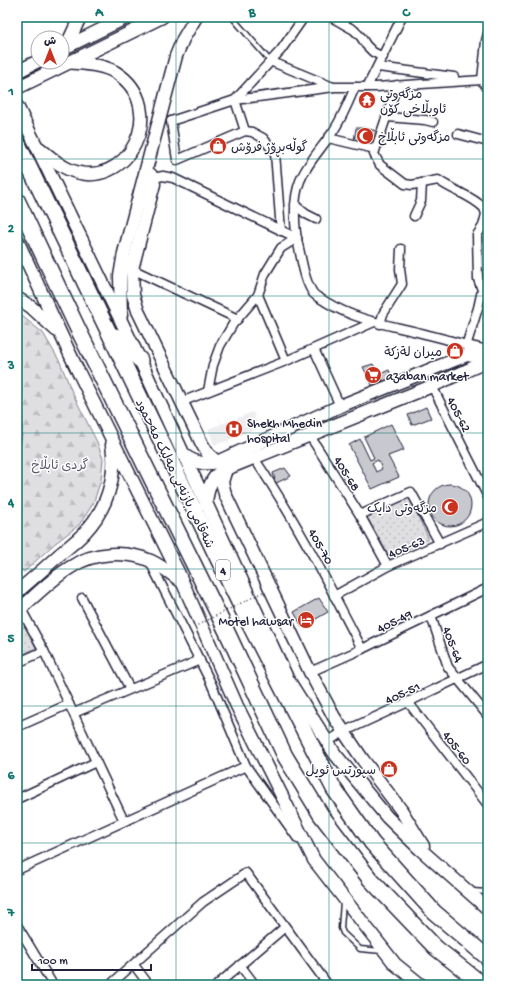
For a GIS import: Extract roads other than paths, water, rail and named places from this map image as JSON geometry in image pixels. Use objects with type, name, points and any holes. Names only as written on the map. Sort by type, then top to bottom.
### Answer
[{"type":"highway","name":"شەقامی بازنەیی مەلیک مەحمود","points":[[17,142],[250,626],[334,789],[372,843],[434,912],[488,958]]},
{"type":"highway","name":"شەقامی بازنەیی مەلیک مەحمود","points":[[17,200],[226,630],[285,756],[321,815],[370,879],[436,948],[483,985]]},
{"type":"highway","points":[[108,329],[140,360]]},
{"type":"highway","points":[[287,678],[289,702]]},
{"type":"main road","points":[[70,36],[80,17]]},
{"type":"main road","points":[[70,45],[127,17]]},
{"type":"main road","points":[[70,61],[162,17]]},
{"type":"main road","points":[[121,321],[120,287],[122,264],[149,174],[176,56],[183,39],[196,17]]},
{"type":"main road","points":[[35,144],[59,164],[70,170],[81,173],[93,173],[105,171],[116,166],[133,149],[139,138],[142,125],[141,113],[138,100],[127,83],[118,74],[107,68],[70,62]]},
{"type":"main road","points":[[17,72],[30,65]]},
{"type":"main road","points":[[17,88],[52,70]]},
{"type":"main road","points":[[18,108],[140,360],[287,678],[335,754],[387,817],[488,909]]},
{"type":"main road","points":[[149,174],[153,187],[132,269],[132,286],[135,303],[181,402],[205,449],[221,466],[222,482],[225,494],[325,702],[362,760],[401,810],[433,860]]},
{"type":"main road","points":[[17,240],[62,337],[182,582],[241,713],[314,860],[395,964],[421,985]]},
{"type":"main road","points":[[17,298],[31,307],[46,320],[62,337]]},
{"type":"main road","points":[[206,504],[211,481],[221,466],[340,406],[467,355],[488,360]]},
{"type":"main road","points":[[184,455],[200,463],[221,466],[254,458],[432,386],[488,360]]},
{"type":"main road","points":[[17,592],[84,533],[95,520],[110,488],[114,459],[111,436]]},
{"type":"main road","points":[[19,610],[56,577],[72,566],[86,560],[111,554],[149,560],[182,582]]},
{"type":"street","points":[[235,100],[281,50],[304,17]]},
{"type":"street","points":[[331,17],[354,30],[373,52],[383,57]]},
{"type":"street","points":[[367,87],[402,17]]},
{"type":"street","points":[[488,33],[486,42],[485,79],[488,90]]},
{"type":"street","points":[[270,61],[334,87]]},
{"type":"street","points":[[378,67],[471,80]]},
{"type":"street","points":[[281,231],[275,153],[263,138],[252,132],[245,131],[177,160],[171,121],[235,100],[334,87],[367,87],[485,79]]},
{"type":"street","points":[[397,85],[375,149],[374,154],[380,165],[405,184],[412,185],[438,180],[449,188],[470,196],[486,205],[486,214],[483,226],[477,235],[478,279],[485,290],[466,346]]},
{"type":"street","points":[[355,87],[346,107],[328,138],[306,167],[299,182],[295,220],[297,238],[308,284],[314,295],[354,316],[377,323],[430,335],[466,346],[488,350]]},
{"type":"street","points":[[235,100],[245,131]]},
{"type":"street","points":[[387,117],[433,122]]},
{"type":"street","points":[[458,134],[488,142]]},
{"type":"street","points":[[328,138],[375,149]]},
{"type":"street","points":[[149,174],[173,178],[297,238]]},
{"type":"street","points":[[414,216],[421,201],[422,183]]},
{"type":"street","points":[[296,205],[306,214],[316,219]]},
{"type":"street","points":[[208,391],[213,365],[220,346],[233,324],[258,295],[265,274],[281,248],[297,238]]},
{"type":"street","points":[[181,402],[286,361],[314,348],[377,323],[402,284],[400,269],[401,249]]},
{"type":"street","points":[[132,269],[238,319]]},
{"type":"street","points":[[258,295],[286,361]]},
{"type":"street","points":[[314,348],[340,406]]},
{"type":"street","name":"405-62","points":[[432,386],[488,496]]},
{"type":"street","name":"405-68","points":[[310,436],[360,515],[388,566]]},
{"type":"street","name":"405-70","points":[[254,458],[311,550],[362,649]]},
{"type":"street","points":[[360,515],[411,492],[440,544]]},
{"type":"street","name":"405-63","points":[[334,596],[388,566],[488,522]]},
{"type":"street","points":[[149,560],[211,683],[246,766],[314,860]]},
{"type":"street","name":"405-49","points":[[310,672],[362,649],[488,588]]},
{"type":"street","points":[[82,598],[130,689]]},
{"type":"street","points":[[19,610],[44,651],[124,821]]},
{"type":"street","name":"405-64","points":[[431,616],[448,667],[488,716]]},
{"type":"street","points":[[17,663],[44,651]]},
{"type":"street","points":[[74,714],[200,660]]},
{"type":"street","name":"405-51","points":[[327,742],[343,732],[488,664]]},
{"type":"street","name":"405-60","points":[[408,702],[488,805]]},
{"type":"street","points":[[17,727],[69,704]]},
{"type":"street","points":[[227,720],[241,713]]},
{"type":"street","points":[[17,799],[96,762]]},
{"type":"street","points":[[17,870],[246,766]]},
{"type":"street","points":[[110,985],[203,902],[246,873],[328,985]]},
{"type":"street","points":[[17,925],[53,985]]},
{"type":"street","points":[[217,985],[285,927]]},
{"type":"street","points":[[134,965],[149,985]]},
{"type":"street","points":[[240,965],[255,985]]},
{"type":"lane","points":[[232,17],[270,61]]},
{"type":"lane","points":[[467,890],[488,892]]},
{"type":"lane","points":[[343,897],[341,928],[343,933],[360,949],[386,951]]},
{"type":"place","name":"مزگەوتی ئاوبڵاخی کۆن","points":[[367,100]]},
{"type":"place","name":"مزگەوتی ئابڵاخ","points":[[365,136]]},
{"type":"place","name":"گوڵەبڕۆژ فرۆش","points":[[218,146]]},
{"type":"place","name":"ميران لةزكة","points":[[455,351]]},
{"type":"place","name":"azaban market","points":[[373,375]]},
{"type":"place","name":"Shekh Mhedin hospital","points":[[234,429]]},
{"type":"place","name":"مزگەوتی دایک","points":[[450,507]]},
{"type":"place","name":"Motel hawsar","points":[[306,620]]},
{"type":"place","name":"سپورتس ئويل","points":[[389,769]]},
{"type":"park label","name":"گردی ئابڵاخ","points":[[60,464]]}]
